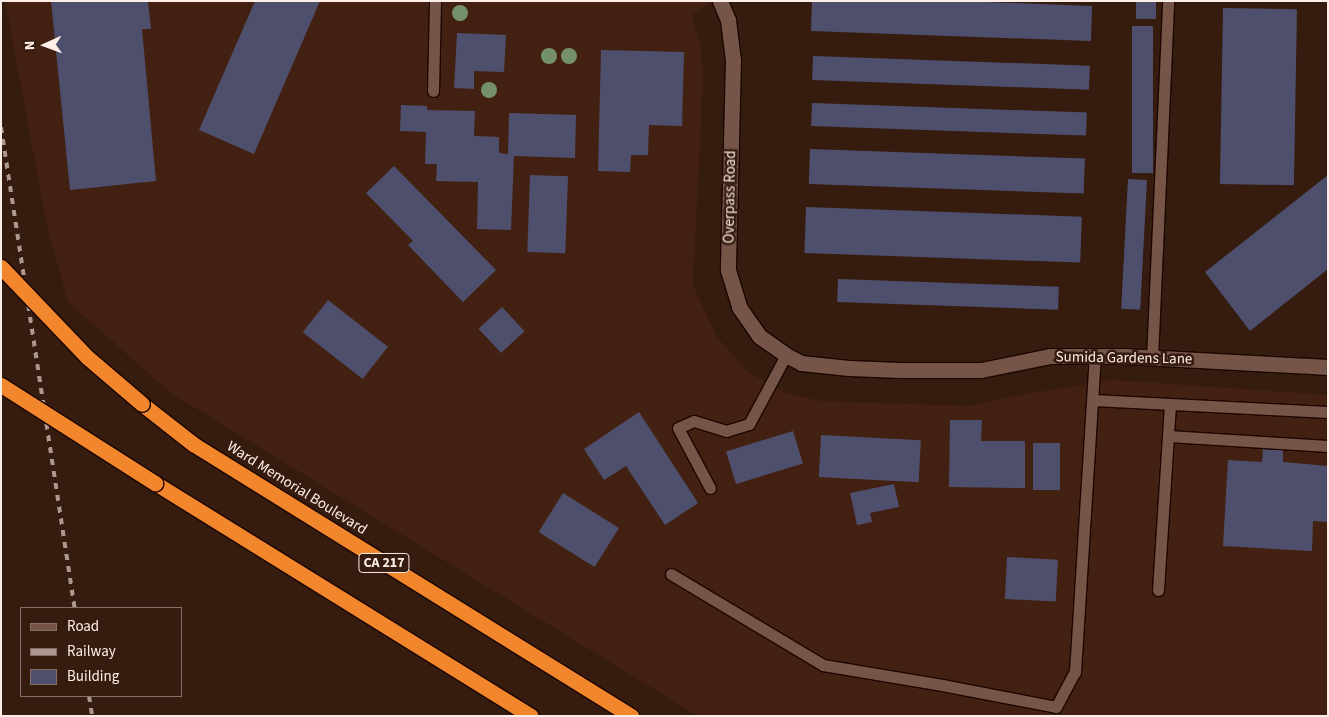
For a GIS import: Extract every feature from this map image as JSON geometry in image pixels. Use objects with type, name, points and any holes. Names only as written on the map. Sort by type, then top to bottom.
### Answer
[{"type":"highway","name":"Ward Memorial Boulevard","points":[[1,267],[87,357],[193,444],[631,716]]},
{"type":"highway","points":[[1,385],[155,483],[531,716]]},
{"type":"street","name":"Overpass Road","points":[[720,1],[728,20],[732,60],[728,270],[739,307],[759,336],[801,363]]},
{"type":"street","name":"Sumida Gardens Lane","points":[[801,363],[849,368],[981,370],[1050,356],[1095,356],[1328,367]]},
{"type":"lane","points":[[433,92],[435,1]]},
{"type":"lane","points":[[1152,358],[1168,1]]},
{"type":"lane","points":[[710,488],[678,428],[694,421],[726,431],[749,424],[786,355]]},
{"type":"lane","points":[[671,574],[823,665],[1056,707],[1075,672],[1095,356]]},
{"type":"lane","points":[[1093,400],[1328,412]]},
{"type":"lane","points":[[1158,590],[1170,404]]},
{"type":"lane","points":[[1168,436],[1328,446]]},
{"type":"shaded area","points":[[5,1],[712,1],[692,16],[701,49],[703,78],[693,286],[717,337],[748,372],[786,393],[820,401],[970,406],[1015,396],[1113,380],[1328,395],[1328,716],[698,716],[171,393],[68,302],[47,226]]},
{"type":"building","points":[[51,1],[148,1],[151,29],[142,29],[156,181],[70,190]]},
{"type":"building","points":[[255,1],[320,1],[254,154],[199,130]]},
{"type":"building","points":[[812,1],[963,1],[1092,6],[1091,41],[811,31]]},
{"type":"building","points":[[1136,1],[1156,1],[1156,19],[1136,19]]},
{"type":"building","points":[[1223,8],[1297,9],[1294,185],[1220,184]]},
{"type":"building","points":[[1132,26],[1153,26],[1153,173],[1132,173]]},
{"type":"building","points":[[457,33],[506,35],[504,72],[474,71],[474,89],[454,88]]},
{"type":"building","points":[[601,50],[684,52],[682,126],[649,125],[648,155],[631,155],[630,172],[598,171]]},
{"type":"building","points":[[813,56],[1090,66],[1089,90],[812,80]]},
{"type":"building","points":[[812,103],[1087,113],[1086,136],[811,126]]},
{"type":"building","points":[[401,105],[427,106],[427,110],[475,111],[474,136],[499,137],[499,153],[508,154],[509,113],[576,115],[575,158],[514,156],[511,230],[477,229],[478,182],[436,181],[437,164],[425,164],[426,132],[400,131]]},
{"type":"building","points":[[810,149],[1085,159],[1084,194],[809,184]]},
{"type":"building","points":[[394,166],[496,270],[463,302],[408,245],[413,241],[366,193]]},
{"type":"building","points":[[530,175],[568,176],[565,253],[527,252]]},
{"type":"building","points":[[1328,175],[1328,269],[1250,331],[1205,272]]},
{"type":"building","points":[[1128,179],[1147,180],[1140,310],[1121,309]]},
{"type":"building","points":[[806,207],[1082,217],[1080,263],[804,253]]},
{"type":"building","points":[[838,279],[1059,287],[1058,310],[837,302]]},
{"type":"building","points":[[328,300],[388,347],[363,379],[303,332]]},
{"type":"building","points":[[502,307],[525,331],[501,353],[479,329]]},
{"type":"building","points":[[639,412],[698,503],[665,525],[626,466],[604,480],[584,449]]},
{"type":"building","points":[[950,420],[982,420],[981,441],[1025,441],[1025,488],[949,487]]},
{"type":"building","points":[[793,431],[803,464],[736,484],[726,451]]},
{"type":"building","points":[[821,435],[921,440],[919,482],[819,477]]},
{"type":"building","points":[[1033,443],[1060,443],[1060,490],[1033,490]]},
{"type":"building","points":[[1263,449],[1283,450],[1283,462],[1328,466],[1328,522],[1313,521],[1312,551],[1223,546],[1228,460],[1262,462]]},
{"type":"building","points":[[894,484],[899,507],[870,513],[872,522],[857,525],[850,493]]},
{"type":"building","points":[[563,493],[619,528],[595,567],[539,532]]},
{"type":"building","points":[[1007,557],[1058,560],[1056,602],[1005,599]]},
{"type":"railway","points":[[1,127],[75,607]]},
{"type":"railway","points":[[89,697],[92,716]]}]
